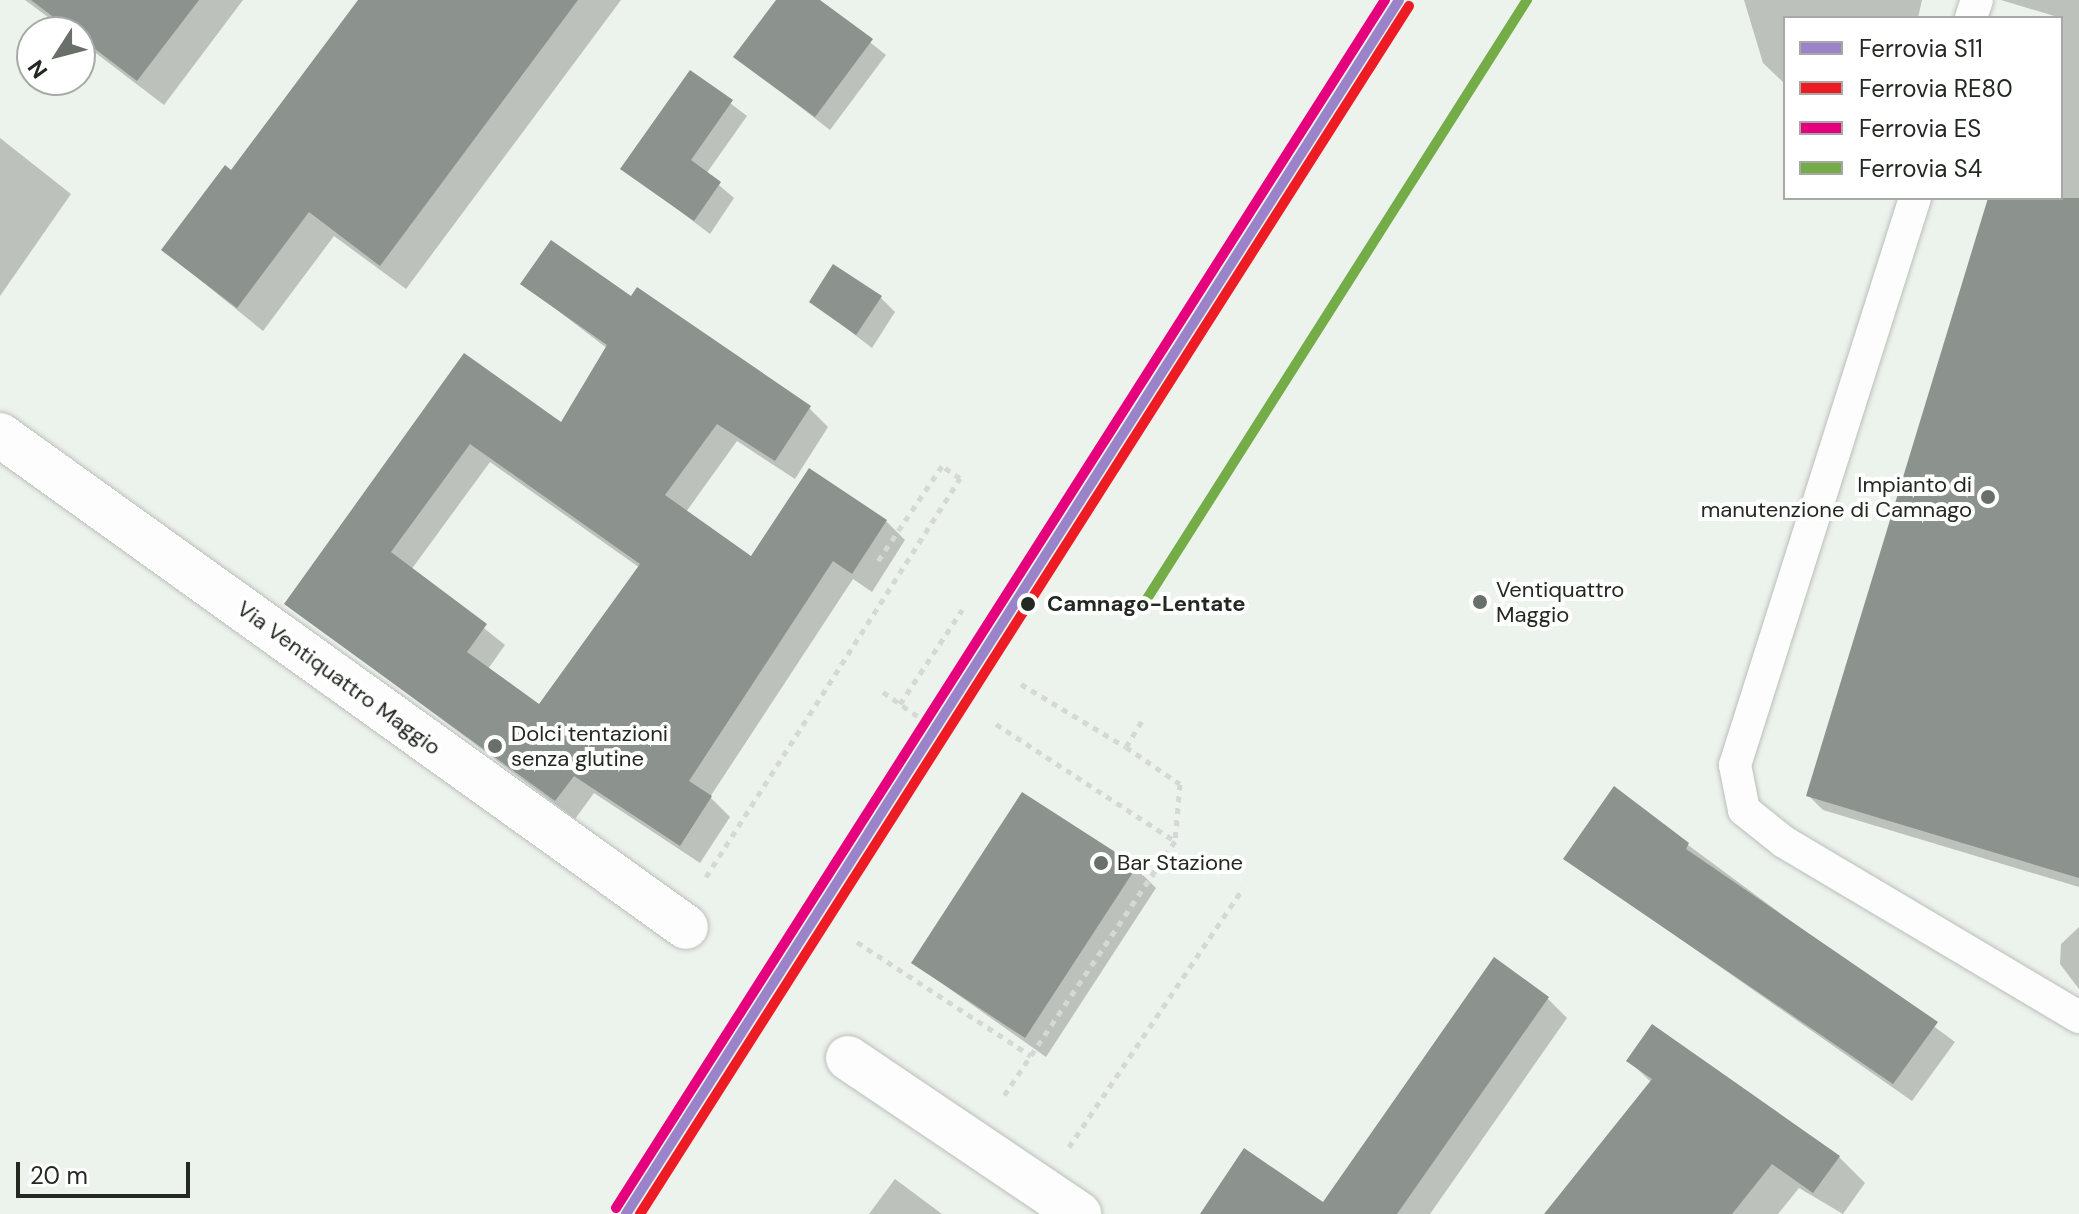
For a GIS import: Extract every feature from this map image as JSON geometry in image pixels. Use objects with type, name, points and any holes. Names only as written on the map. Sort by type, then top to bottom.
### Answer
[{"type":"street","name":"Via Ventiquattro Maggio","points":[[0,435],[682,924]]},
{"type":"street","points":[[848,1058],[1079,1214]]},
{"type":"lane","points":[[1914,200],[1735,765],[1744,810],[1784,842],[2079,1017]]},
{"type":"path","points":[[682,924],[960,478],[942,466],[878,561]]},
{"type":"path","points":[[900,704],[962,610]]},
{"type":"path","points":[[973,1142],[1175,841],[1180,784],[1126,747],[1021,684]]},
{"type":"path","points":[[883,692],[926,722]]},
{"type":"path","points":[[1126,747],[1143,719]]},
{"type":"path","points":[[996,724],[1175,841]]},
{"type":"path","points":[[1059,1162],[1243,888]]},
{"type":"path","points":[[857,942],[1031,1056]]},
{"type":"building","points":[[31,0],[199,0],[137,81],[96,50],[96,16],[52,16]]},
{"type":"building","points":[[358,0],[578,0],[380,266],[309,212],[237,308],[161,250],[225,165],[231,170]]},
{"type":"building","points":[[776,0],[820,0],[873,39],[815,117],[733,57]]},
{"type":"building","points":[[690,70],[733,100],[691,160],[721,182],[694,221],[620,169]]},
{"type":"building","name":"Impianto di manutenzione di Camnago","points":[[2079,198],[2079,878],[1806,796],[1987,200]]},
{"type":"building","points":[[551,240],[631,296],[637,287],[811,406],[775,461],[717,424],[665,495],[751,556],[809,468],[887,520],[852,574],[833,561],[689,781],[712,796],[680,846],[574,776],[555,801],[284,604],[464,353],[561,422],[607,345],[520,284]],"holes":[[[470,444],[640,564],[539,704],[467,652],[487,624],[391,552]]]},
{"type":"building","points":[[833,264],[882,296],[856,335],[809,302]]},
{"type":"building","points":[[1614,786],[1689,843],[1686,849],[1938,1022],[1893,1084],[1563,859]]},
{"type":"building","points":[[1022,792],[1137,866],[1025,1038],[911,963]]},
{"type":"building","points":[[1494,957],[1549,997],[1397,1214],[1200,1214],[1244,1148],[1323,1202]]},
{"type":"building","points":[[1652,1024],[1840,1156],[1813,1193],[1772,1164],[1732,1214],[1544,1214],[1652,1079],[1626,1061]]},
{"type":"rail line","name":"ES","points":[[616,1208],[1385,0]]},
{"type":"rail line","name":"S11","points":[[626,1214],[1399,0]]},
{"type":"rail line","name":"S4","points":[[1143,605],[1527,0]]},
{"type":"rail line","name":"RE80","points":[[640,1214],[1409,6]]},
{"type":"place","name":"Impianto di manutenzione di Camnago","points":[[1988,497]]},
{"type":"place","name":"Ventiquattro Maggio","points":[[1480,602]]},
{"type":"place","name":"Camnago-Lentate","points":[[1028,604]]},
{"type":"place","name":"Dolci tentazioni senza glutine","points":[[495,746]]},
{"type":"place","name":"Bar Stazione","points":[[1101,863]]}]
